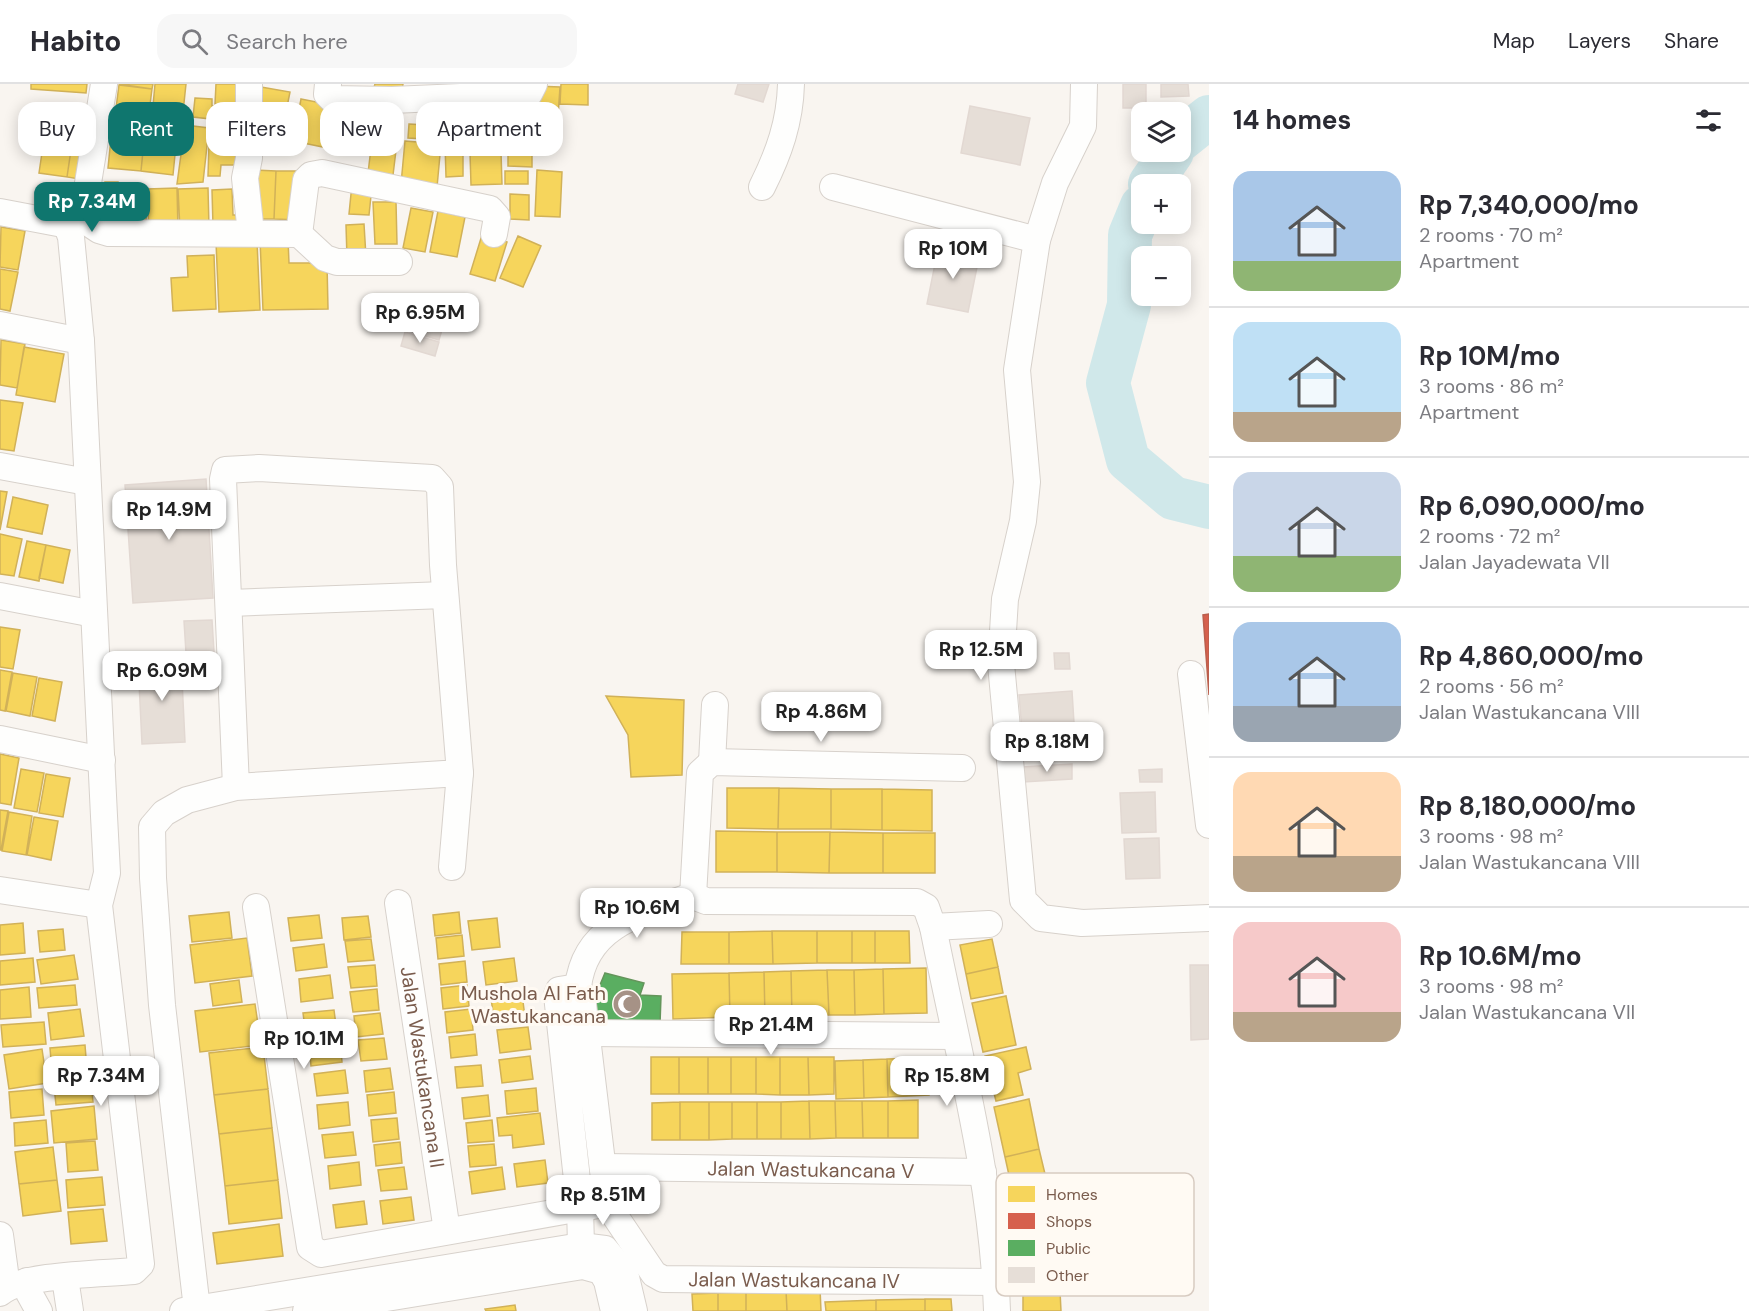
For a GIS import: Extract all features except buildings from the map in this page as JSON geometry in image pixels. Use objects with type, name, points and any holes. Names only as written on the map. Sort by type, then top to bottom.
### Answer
[{"type":"street","points":[[104,84],[84,220],[99,230],[109,233],[299,234],[325,258],[337,262],[399,262]]},
{"type":"street","points":[[249,84],[249,158],[245,178],[251,233]]},
{"type":"street","points":[[328,84],[327,94],[332,99],[392,100],[529,94],[534,84]]},
{"type":"street","points":[[762,187],[783,142],[791,104],[791,84]]},
{"type":"street","points":[[1084,84],[1083,126],[1055,183],[1037,240],[1017,370],[1027,483],[1023,521],[1005,599],[1001,664],[1023,900],[1041,918],[1082,923],[1209,918]]},
{"type":"street","points":[[299,234],[306,180],[311,175],[322,172],[490,209],[497,218],[494,234]]},
{"type":"street","points":[[833,188],[1037,240]]},
{"type":"street","points":[[0,212],[63,224],[68,229],[81,341],[102,760],[106,873],[99,905],[141,1264],[134,1271],[65,1278],[11,1287]]},
{"type":"street","points":[[0,326],[81,341]]},
{"type":"street","points":[[0,466],[87,483]]},
{"type":"street","points":[[236,788],[223,479],[225,470],[421,477],[437,481],[440,487],[445,595],[460,773],[452,867]]},
{"type":"street","points":[[230,603],[445,595]]},
{"type":"street","points":[[0,596],[94,614]]},
{"type":"street","points":[[1191,674],[1209,825]]},
{"type":"street","points":[[693,896],[715,705]]},
{"type":"street","points":[[0,740],[102,760]]},
{"type":"street","points":[[706,768],[962,768]]},
{"type":"street","points":[[460,773],[236,788],[187,800],[164,813],[152,827],[153,878],[162,1005],[190,1310],[593,1248],[614,1214],[603,1167],[587,1033],[581,990],[578,987],[579,973],[587,954],[605,932],[622,920],[693,896],[706,901],[917,902],[926,907],[933,927],[983,1172],[993,1228],[996,1282]]},
{"type":"street","points":[[0,890],[99,905]]},
{"type":"street","name":"Jalan Wastukancana II","points":[[398,903],[447,1231]]},
{"type":"street","points":[[256,907],[310,1247],[321,1254],[580,1207],[614,1214]]},
{"type":"street","points":[[933,927],[989,924]]},
{"type":"street","points":[[578,987],[559,990],[557,995],[580,1207],[593,1248],[625,1273],[634,1311]]},
{"type":"street","points":[[587,1033],[955,1036]]},
{"type":"street","name":"Jalan Wastukancana V","points":[[603,1167],[983,1172]]},
{"type":"street","name":"Jalan Wastukancana IV","points":[[614,1214],[654,1274],[663,1279],[996,1282]]},
{"type":"street","points":[[0,1235],[11,1287]]},
{"type":"street","points":[[306,1311],[583,1266],[601,1271],[607,1281],[614,1311]]},
{"type":"street","points":[[65,1278],[70,1311]]},
{"type":"street","points":[[11,1287],[29,1293],[39,1311]]},
{"type":"street","points":[[996,1296],[997,1311]]},
{"type":"waterway","points":[[1191,131],[1209,117]]},
{"type":"waterway","points":[[1157,174],[1165,162]]},
{"type":"waterway","points":[[1131,233],[1129,305],[1108,383],[1128,460],[1173,498],[1209,507]]},
{"type":"place","name":"Mushola Al Fath Wastukancana","points":[[627,1004]]}]
